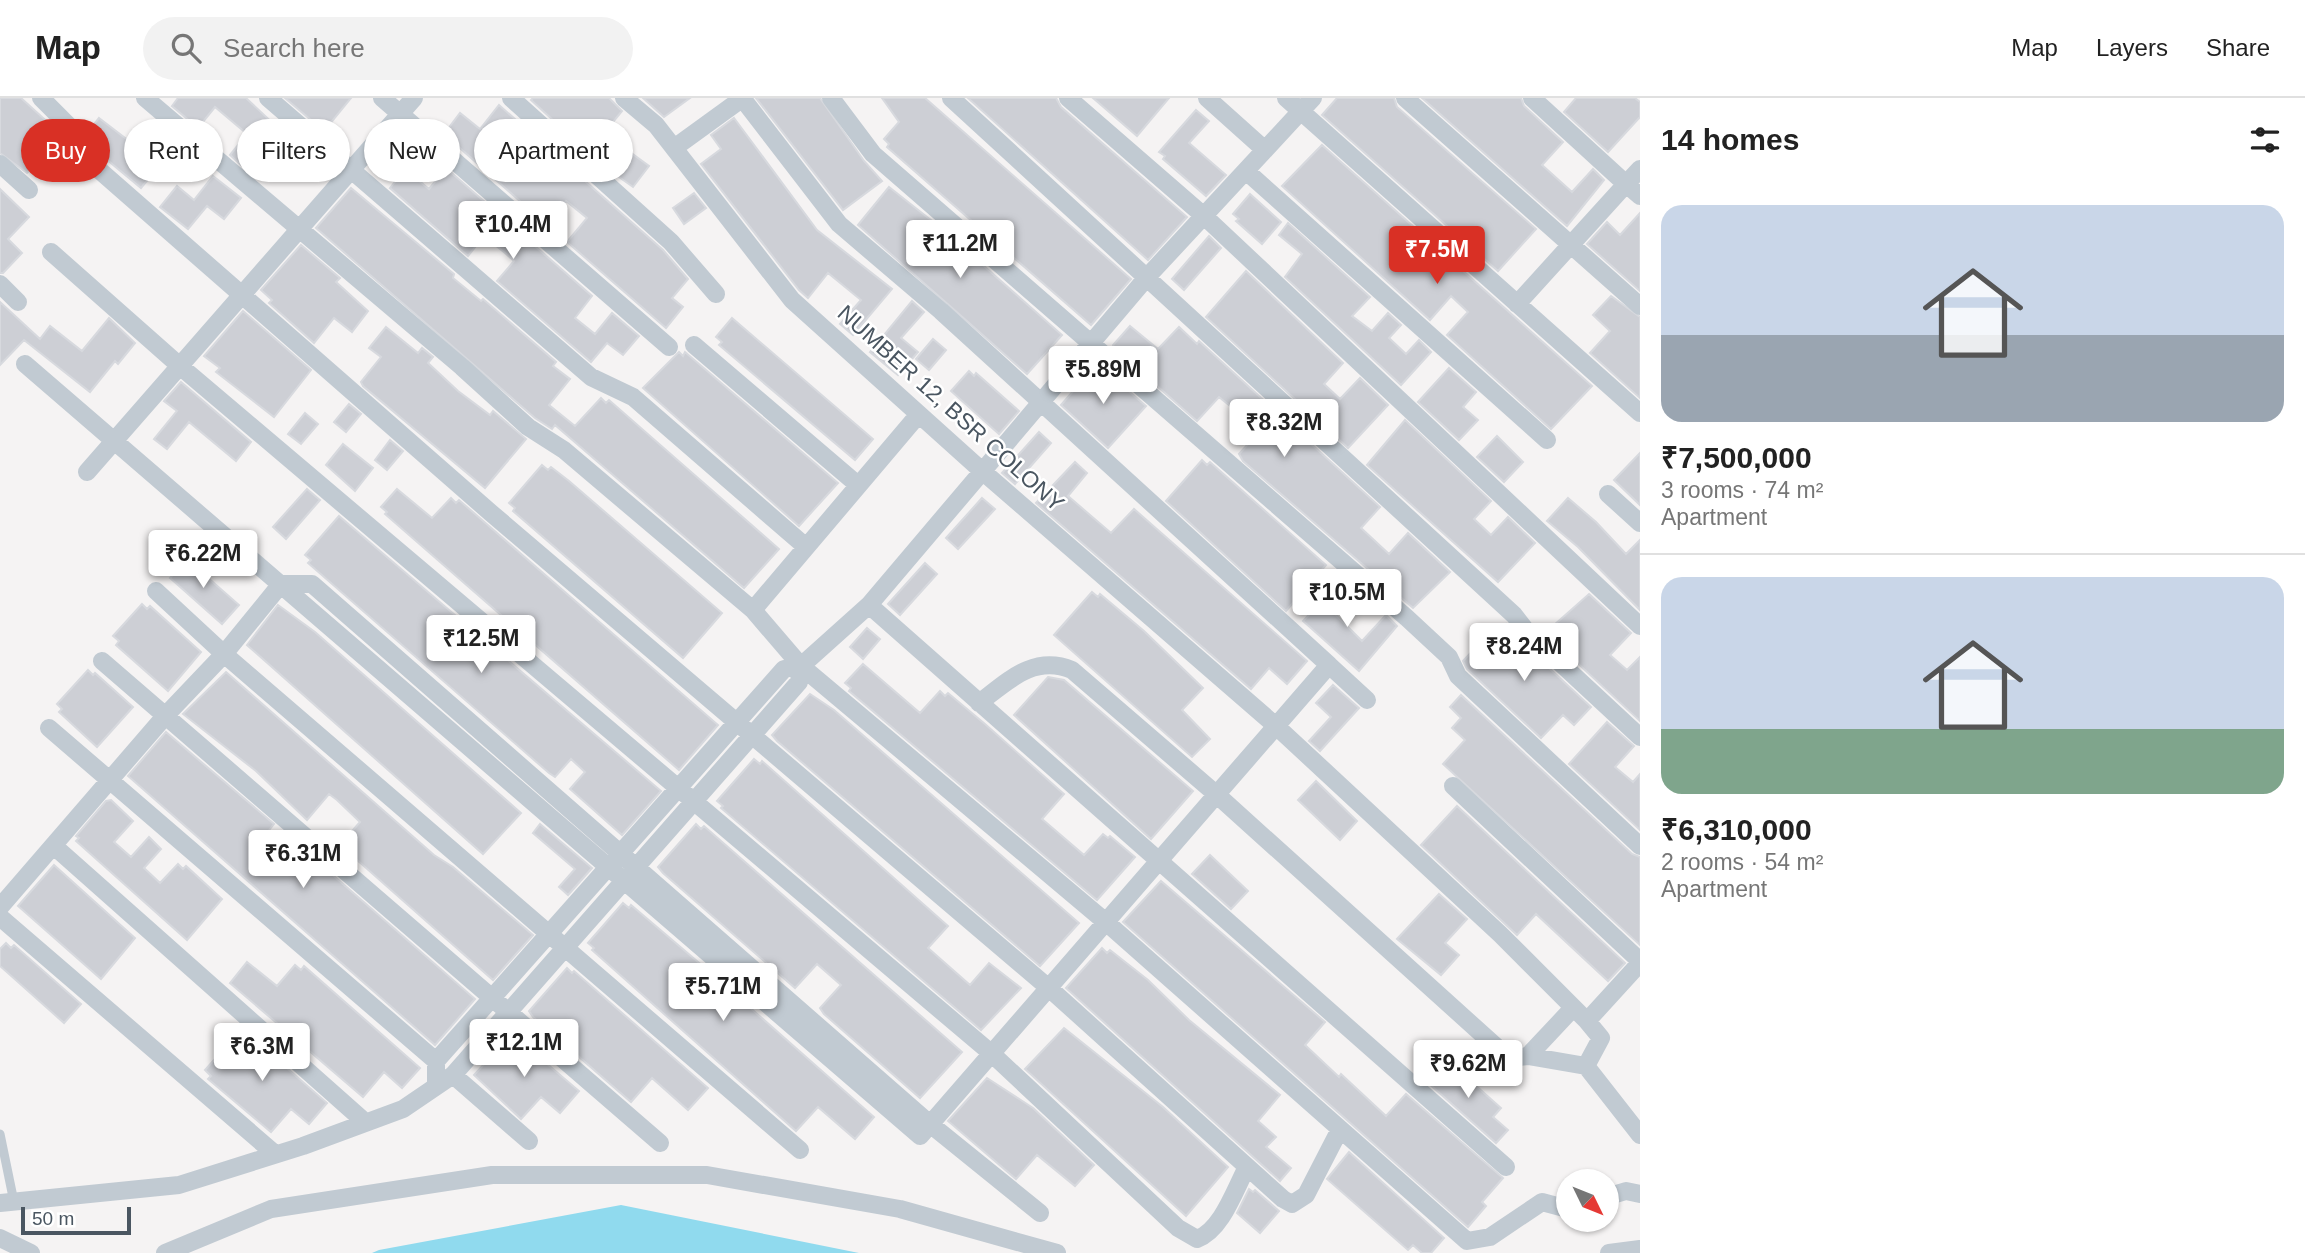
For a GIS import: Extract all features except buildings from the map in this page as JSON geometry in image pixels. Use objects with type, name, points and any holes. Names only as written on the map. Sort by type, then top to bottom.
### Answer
[{"type":"street","points":[[41,98],[62,119]]},
{"type":"street","points":[[145,98],[528,427],[564,450],[753,610],[802,666],[1107,923],[1339,1131],[1467,1241],[1490,1237],[1542,1202],[1556,1206]]},
{"type":"street","points":[[268,98],[591,377],[633,397],[805,545]]},
{"type":"street","points":[[382,98],[669,347]]},
{"type":"street","points":[[87,472],[301,231],[414,98]]},
{"type":"street","points":[[511,98],[671,242],[716,295]]},
{"type":"street","name":"NUMBER 12, BSR COLONY","points":[[624,98],[656,125],[792,300],[981,470],[1276,726],[1500,934],[1587,1021]]},
{"type":"street","points":[[674,148],[742,98],[839,224],[941,311],[1367,699]]},
{"type":"street","points":[[831,98],[873,154],[1407,618],[1448,657],[1455,665],[1458,676],[1640,846]]},
{"type":"street","points":[[951,98],[1148,276],[1514,615],[1528,633],[1640,737]]},
{"type":"street","points":[[1068,98],[1204,216],[1640,626]]},
{"type":"street","points":[[1207,98],[1265,150]]},
{"type":"street","points":[[1286,98],[1307,105],[1517,304],[1640,413]]},
{"type":"street","points":[[1405,98],[1640,306]]},
{"type":"street","points":[[1532,98],[1640,196]]},
{"type":"street","points":[[436,1085],[436,1061],[784,669],[802,666],[869,606],[981,470],[1148,276],[1307,105]]},
{"type":"street","points":[[0,164],[29,190]]},
{"type":"street","points":[[1517,304],[1640,169]]},
{"type":"street","points":[[1246,171],[1546,440]]},
{"type":"street","points":[[110,179],[491,513],[1050,989],[1283,1199],[1293,1204],[1299,1203],[1339,1131]]},
{"type":"street","points":[[51,252],[181,367],[990,1053],[1189,1236],[1206,1236],[1214,1227],[1247,1167]]},
{"type":"street","points":[[0,284],[18,302]]},
{"type":"street","points":[[694,345],[858,485]]},
{"type":"street","points":[[25,364],[281,584],[615,860],[636,866],[930,1124],[1040,1213]]},
{"type":"street","points":[[753,610],[799,557],[805,545],[919,414]]},
{"type":"street","points":[[1608,494],[1640,523]]},
{"type":"street","points":[[0,907],[111,783],[166,715],[224,654],[281,584]]},
{"type":"street","points":[[156,591],[224,654],[800,1150]]},
{"type":"street","points":[[869,606],[1506,1167]]},
{"type":"street","points":[[102,661],[660,1143]]},
{"type":"street","points":[[979,703],[1009,680],[1042,664],[1056,664],[1072,670],[1216,794],[1502,1052],[1519,1057],[1528,1056],[1586,1066],[1640,1135]]},
{"type":"street","points":[[615,860],[624,880],[920,1136],[1329,665]]},
{"type":"street","points":[[7,1202],[179,1185],[303,1146],[403,1109],[453,1075],[799,682],[802,666]]},
{"type":"street","points":[[49,727],[436,1061]]},
{"type":"street","points":[[1453,786],[1640,962],[1587,1021],[1601,1038],[1586,1066]]},
{"type":"street","points":[[55,846],[365,1122]]},
{"type":"street","points":[[0,917],[274,1153]]},
{"type":"street","points":[[1528,1056],[1573,1008]]},
{"type":"street","points":[[453,1075],[529,1141]]},
{"type":"street","points":[[165,1253],[271,1209],[492,1175],[707,1175],[900,1209],[1057,1253]]},
{"type":"street","points":[[1619,1193],[1626,1191],[1640,1194]]},
{"type":"street","points":[[0,1238],[31,1253]]},
{"type":"street","points":[[1609,1253],[1640,1249]]},
{"type":"lane","points":[[0,1134],[7,1202]]},
{"type":"water","points":[[621,1205],[859,1253],[372,1253],[379,1250]]}]
